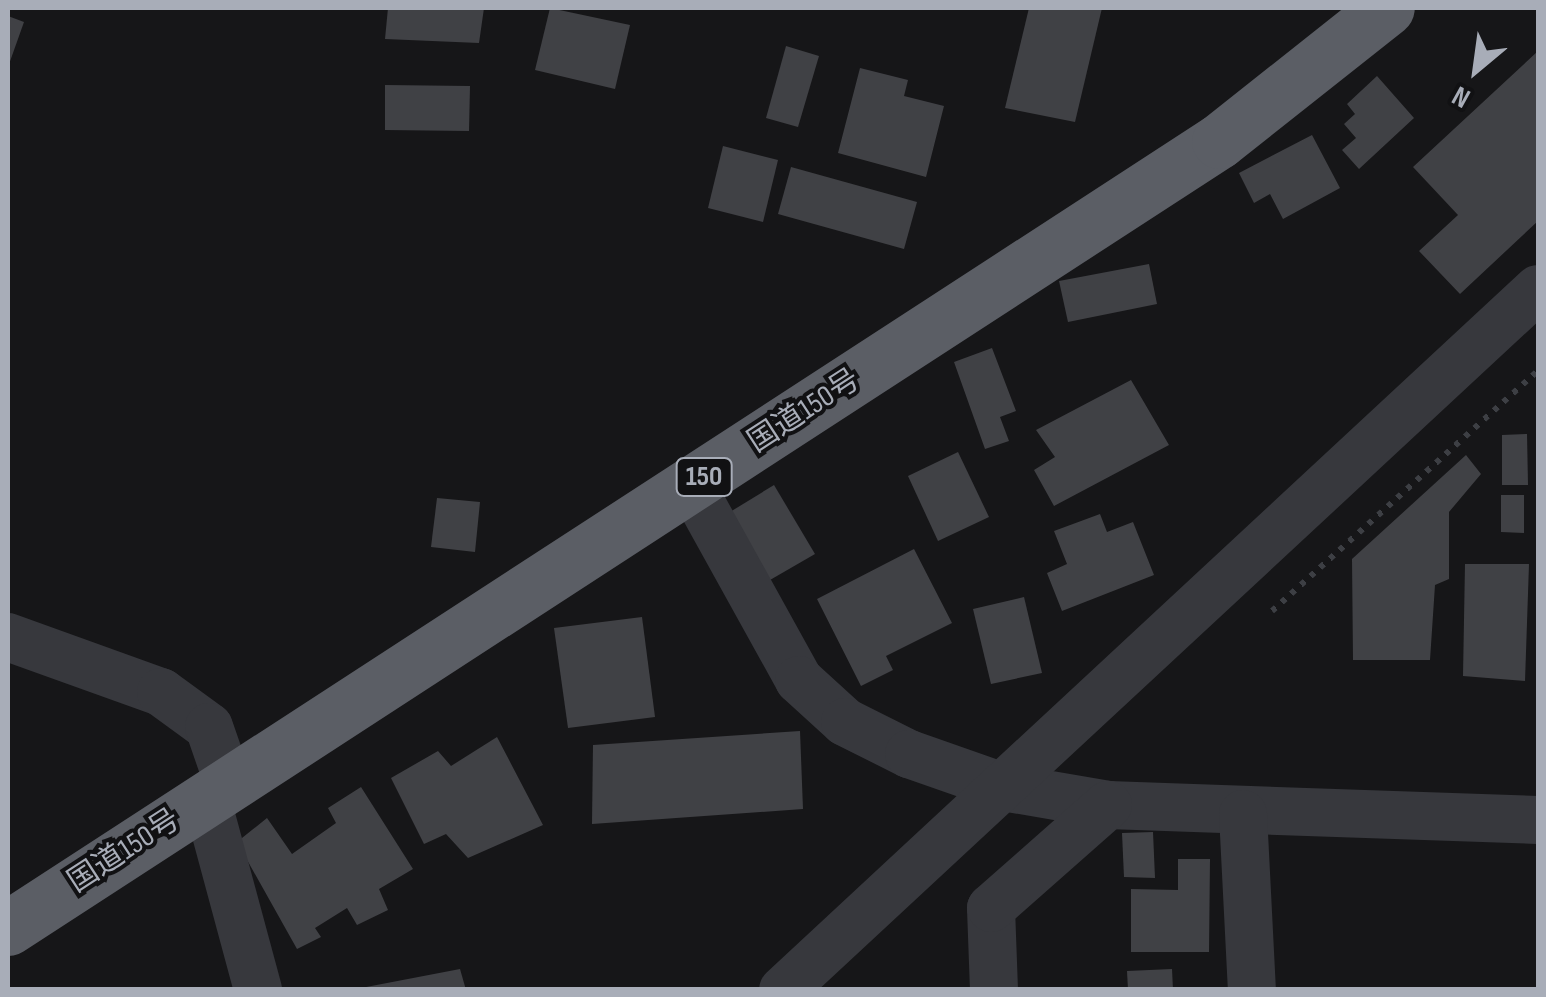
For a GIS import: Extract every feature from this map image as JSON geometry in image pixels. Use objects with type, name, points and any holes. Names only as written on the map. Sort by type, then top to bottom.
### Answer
[{"type":"highway","name":"国道150号","points":[[8,928],[1220,142],[1387,8]]},
{"type":"street","points":[[783,990],[1538,289]]},
{"type":"street","points":[[691,485],[798,680],[845,722],[908,754],[1002,787],[1108,805],[1243,814],[1538,820]]},
{"type":"street","points":[[8,637],[161,692],[208,727],[258,990]]},
{"type":"street","points":[[994,990],[991,908],[1108,805]]},
{"type":"street","points":[[1243,814],[1252,990]]},
{"type":"building","points":[[388,8],[484,8],[479,43],[385,39]]},
{"type":"building","points":[[550,8],[630,25],[615,89],[535,70]]},
{"type":"building","points":[[1029,8],[1102,8],[1075,122],[1005,108]]},
{"type":"building","points":[[8,16],[24,22],[8,67]]},
{"type":"building","points":[[786,46],[819,56],[798,127],[766,118]]},
{"type":"building","points":[[1538,51],[1538,221],[1460,294],[1419,251],[1458,215],[1413,167]]},
{"type":"building","points":[[860,68],[908,80],[904,96],[944,106],[926,177],[838,153]]},
{"type":"building","points":[[1377,76],[1414,118],[1359,169],[1342,150],[1356,138],[1344,124],[1355,114],[1347,104]]},
{"type":"building","points":[[385,85],[470,86],[469,131],[385,130]]},
{"type":"building","points":[[1312,135],[1340,188],[1283,219],[1270,194],[1254,203],[1239,173]]},
{"type":"building","points":[[723,146],[778,160],[763,222],[708,208]]},
{"type":"building","points":[[791,167],[917,202],[904,249],[778,214]]},
{"type":"building","points":[[1149,264],[1157,304],[1068,322],[1059,281]]},
{"type":"building","points":[[992,348],[1016,411],[1000,417],[1009,441],[985,449],[954,362]]},
{"type":"building","points":[[1131,380],[1169,445],[1054,506],[1034,470],[1055,457],[1036,430]]},
{"type":"building","points":[[1527,434],[1528,485],[1502,485],[1502,435]]},
{"type":"building","points":[[958,452],[989,517],[938,541],[908,476]]},
{"type":"building","points":[[1466,455],[1481,474],[1449,512],[1449,579],[1435,585],[1430,660],[1353,660],[1352,559]]},
{"type":"building","points":[[774,485],[815,554],[770,580],[730,512]]},
{"type":"building","points":[[1501,495],[1524,495],[1524,533],[1501,532]]},
{"type":"building","points":[[437,498],[480,502],[475,552],[431,547]]},
{"type":"building","points":[[1100,514],[1107,532],[1133,522],[1154,575],[1062,611],[1047,573],[1067,564],[1054,531]]},
{"type":"building","points":[[914,549],[952,623],[886,656],[893,670],[861,686],[817,599]]},
{"type":"building","points":[[1465,564],[1529,564],[1525,681],[1463,676]]},
{"type":"building","points":[[1024,597],[1042,673],[991,684],[973,609]]},
{"type":"building","points":[[642,617],[655,717],[568,728],[554,628]]},
{"type":"building","points":[[800,731],[803,809],[592,824],[593,745]]},
{"type":"building","points":[[497,737],[543,825],[468,858],[446,834],[424,844],[391,778],[438,751],[451,766]]},
{"type":"building","points":[[361,787],[413,869],[379,889],[388,910],[357,925],[347,908],[315,928],[321,937],[297,949],[237,842],[267,818],[292,854],[336,823],[328,808]]},
{"type":"building","points":[[1153,832],[1155,878],[1124,877],[1122,833]]},
{"type":"building","points":[[1178,859],[1210,859],[1209,952],[1131,952],[1131,889],[1178,890]]},
{"type":"building","points":[[460,969],[466,990],[361,990],[361,988]]},
{"type":"building","points":[[1172,969],[1173,990],[1128,990],[1127,971]]}]
